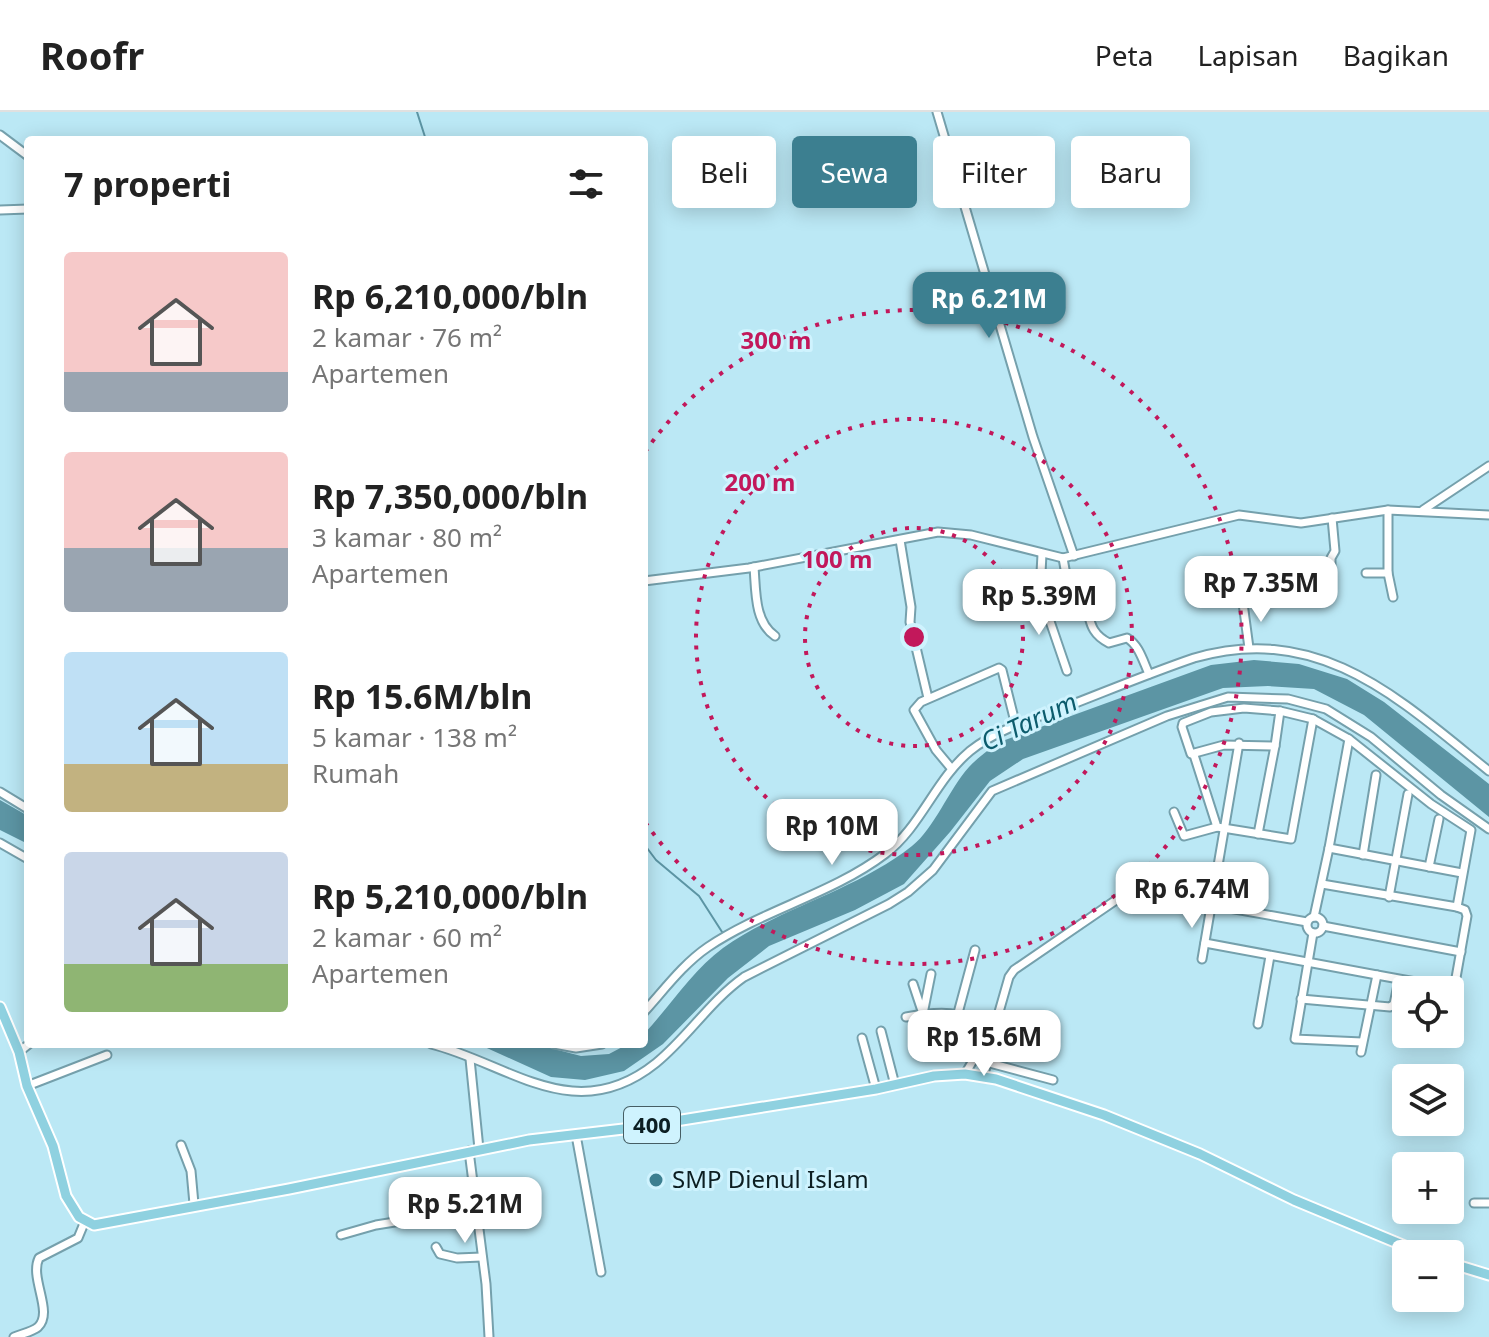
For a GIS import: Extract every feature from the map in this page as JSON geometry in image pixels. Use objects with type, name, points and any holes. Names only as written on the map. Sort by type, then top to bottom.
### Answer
[{"type":"main road","points":[[0,1007],[19,1052],[27,1086],[53,1146],[66,1196],[85,1221]]},
{"type":"main road","name":"400","points":[[85,1221],[102,1224],[474,1150],[876,1089],[944,1074],[965,1074],[1104,1115],[1392,1241]]},
{"type":"main road","points":[[1464,1267],[1489,1275]]},
{"type":"street","points":[[937,112],[1033,437],[1074,556]]},
{"type":"street","points":[[0,135],[24,153]]},
{"type":"street","points":[[0,210],[24,209]]},
{"type":"street","points":[[1423,510],[1489,466]]},
{"type":"street","points":[[1388,510],[1388,573],[1393,597]]},
{"type":"street","points":[[648,580],[754,567],[938,532],[961,534],[1063,558],[1239,515],[1287,522],[1388,510],[1489,515]]},
{"type":"street","points":[[1331,577],[1331,558],[1335,551],[1332,518]]},
{"type":"street","points":[[900,540],[911,607],[910,622],[928,698]]},
{"type":"street","points":[[1041,573],[1042,554]]},
{"type":"street","points":[[1063,558],[1069,592],[1080,597],[1095,633],[1109,643],[1127,638],[1131,640],[1149,674]]},
{"type":"street","points":[[754,567],[759,612],[764,625],[775,636]]},
{"type":"street","points":[[1366,573],[1388,573]]},
{"type":"street","points":[[1040,592],[1067,671]]},
{"type":"street","points":[[1243,603],[1249,648]]},
{"type":"street","points":[[648,1007],[681,970],[726,935],[842,879],[884,855],[906,834],[951,768],[971,750],[1020,724],[1217,651],[1249,648],[1300,652],[1323,658],[1365,677],[1489,771]]},
{"type":"street","points":[[951,768],[936,750],[914,709],[928,698],[999,668],[1020,724]]},
{"type":"street","points":[[441,1048],[555,1090],[605,1088],[620,1084],[656,1062],[727,988],[889,904],[923,881],[992,791],[1167,716],[1219,698],[1263,697],[1297,701],[1326,709],[1371,737],[1441,795],[1489,829]]},
{"type":"street","points":[[1222,827],[1191,753],[1183,723],[1222,710],[1280,711],[1313,719],[1349,739],[1431,804],[1470,829],[1457,907]]},
{"type":"street","points":[[1258,834],[1280,711]]},
{"type":"street","points":[[1174,812],[1184,836],[1222,827],[1288,840],[1293,836],[1313,719]]},
{"type":"street","points":[[1313,933],[1307,927],[1322,884],[1349,739]]},
{"type":"street","points":[[1194,755],[1239,743],[1275,746]]},
{"type":"street","points":[[1202,959],[1213,906],[1222,827],[1239,743]]},
{"type":"street","points":[[1363,855],[1376,775]]},
{"type":"street","points":[[0,792],[24,807]]},
{"type":"street","points":[[1389,897],[1408,794]]},
{"type":"street","points":[[1429,867],[1439,819]]},
{"type":"street","points":[[0,843],[24,857]]},
{"type":"street","points":[[1329,848],[1462,873]]},
{"type":"street","points":[[1156,895],[1167,886],[1217,874]]},
{"type":"street","points":[[1322,884],[1465,910],[1467,916],[1456,976]]},
{"type":"street","points":[[983,1077],[994,1028],[1009,977],[1014,970],[1119,898],[1139,893],[1321,920],[1321,931],[1313,933]]},
{"type":"street","points":[[1323,926],[1461,952]]},
{"type":"street","points":[[1313,933],[1295,1039],[1362,1042]]},
{"type":"street","points":[[1205,943],[1392,978]]},
{"type":"street","points":[[958,1013],[975,950]]},
{"type":"street","points":[[1258,1024],[1270,956]]},
{"type":"street","points":[[923,1014],[931,974]]},
{"type":"street","points":[[1361,1052],[1377,975]]},
{"type":"street","points":[[913,984],[923,1014]]},
{"type":"street","points":[[1301,999],[1369,1007],[1392,1006]]},
{"type":"street","points":[[906,1017],[939,1011],[958,1013],[994,1028]]},
{"type":"street","points":[[965,1074],[994,1028]]},
{"type":"street","points":[[881,1031],[895,1085]]},
{"type":"street","points":[[862,1038],[876,1089]]},
{"type":"street","points":[[19,1052],[24,1048]]},
{"type":"street","points":[[917,1052],[941,1050],[1053,1080]]},
{"type":"street","points":[[27,1086],[107,1055]]},
{"type":"street","points":[[470,1059],[476,1203],[489,1337]]},
{"type":"street","points":[[576,1135],[601,1272]]},
{"type":"street","points":[[181,1145],[191,1171],[194,1204]]},
{"type":"street","points":[[341,1235],[476,1203]]},
{"type":"street","points":[[1474,1203],[1489,1203]]},
{"type":"street","points":[[14,1337],[37,1328],[43,1320],[35,1269],[39,1258],[78,1238],[85,1221]]},
{"type":"street","points":[[436,1247],[440,1254],[457,1258],[482,1257]]},
{"type":"water","points":[[1254,660],[1299,664],[1347,679],[1384,702],[1489,784],[1489,817],[1364,715],[1314,689],[1268,686],[1223,688],[1023,759],[990,781],[904,884],[855,910],[769,946],[728,978],[663,1044],[624,1071],[585,1080],[551,1077],[487,1048],[550,1048],[581,1056],[609,1054],[620,1048],[648,1048],[648,1029],[712,957],[745,934],[867,875],[912,846],[927,830],[969,767],[997,743],[1211,665]]},
{"type":"water","points":[[0,800],[24,814],[24,842],[0,830]]},
{"type":"waterway","points":[[417,112],[425,136]]},
{"type":"waterway","points":[[648,849],[656,860],[699,896],[724,935]]},
{"type":"tunnel","points":[[1040,592],[1041,573]]},
{"type":"place","name":"SMP Dienul Islam","points":[[656,1180]]},
{"type":"water label","name":"Ci Tarum","points":[[1029,722]]}]
